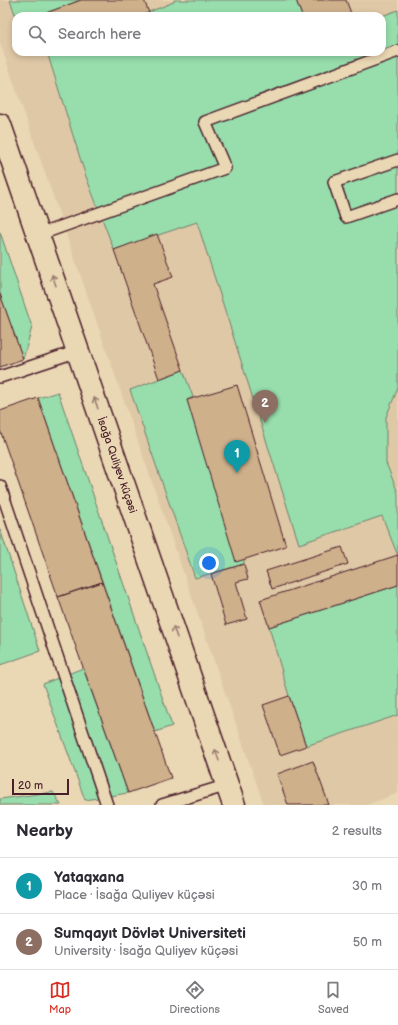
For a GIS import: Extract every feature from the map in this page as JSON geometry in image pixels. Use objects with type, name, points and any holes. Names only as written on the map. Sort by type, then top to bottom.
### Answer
[{"type":"street","name":"İsağa Quliyev küçəsi","points":[[0,125],[231,795]]},
{"type":"lane","points":[[38,235],[225,168],[205,122],[398,52]]},
{"type":"lane","points":[[398,160],[334,182],[346,217],[398,199]]},
{"type":"lane","points":[[0,377],[78,351]]},
{"type":"lane","points":[[0,486],[107,805]]},
{"type":"lane","points":[[162,805],[231,795]]},
{"type":"shaded area","points":[[0,0],[398,0],[398,793],[367,805],[264,805],[0,43]]},
{"type":"green space","points":[[10,0],[81,0],[49,12],[14,12]]},
{"type":"green space","points":[[174,0],[296,0],[300,12],[149,12],[174,2]]},
{"type":"green space","points":[[398,10],[398,388],[386,417],[386,463],[398,493],[398,556],[382,516],[299,544],[197,222],[114,250],[85,174],[48,56],[386,56],[386,14]]},
{"type":"green space","points":[[0,232],[32,327],[23,359],[0,294]]},
{"type":"green space","points":[[183,370],[193,397],[187,400],[244,559],[244,564],[195,578],[130,390]]},
{"type":"green space","points":[[58,392],[172,726],[155,732],[38,398]]},
{"type":"green space","points":[[0,529],[40,651],[0,665]]},
{"type":"green space","points":[[398,585],[398,715],[306,746],[289,696],[269,627]]},
{"type":"green space","points":[[83,668],[128,793],[85,800],[43,684]]},
{"type":"green space","points":[[53,792],[61,805],[0,805],[0,799]]},
{"type":"building","points":[[81,0],[144,0],[149,12],[49,12]]},
{"type":"building","points":[[296,0],[346,0],[350,12],[300,12]]},
{"type":"building","points":[[157,234],[173,277],[153,284],[183,370],[159,379],[114,250]]},
{"type":"building","points":[[0,294],[23,359],[0,367]]},
{"type":"building","points":[[237,385],[286,546],[236,562],[187,400]]},
{"type":"building","points":[[38,398],[102,582],[58,597],[0,430],[0,411]]},
{"type":"building","points":[[342,547],[348,564],[272,589],[266,571]]},
{"type":"building","points":[[398,555],[398,585],[269,627],[260,600]]},
{"type":"building","points":[[244,564],[248,579],[236,582],[247,619],[226,625],[211,574]]},
{"type":"building","points":[[102,582],[171,778],[128,793],[58,597]]},
{"type":"building","points":[[289,696],[306,746],[280,755],[263,705]]},
{"type":"building","points":[[313,761],[329,805],[288,805],[277,774]]},
{"type":"place","name":"Sumqayıt Dövlət Universiteti","points":[[265,423]]},
{"type":"place","name":"Yataqxana","points":[[237,473]]}]
